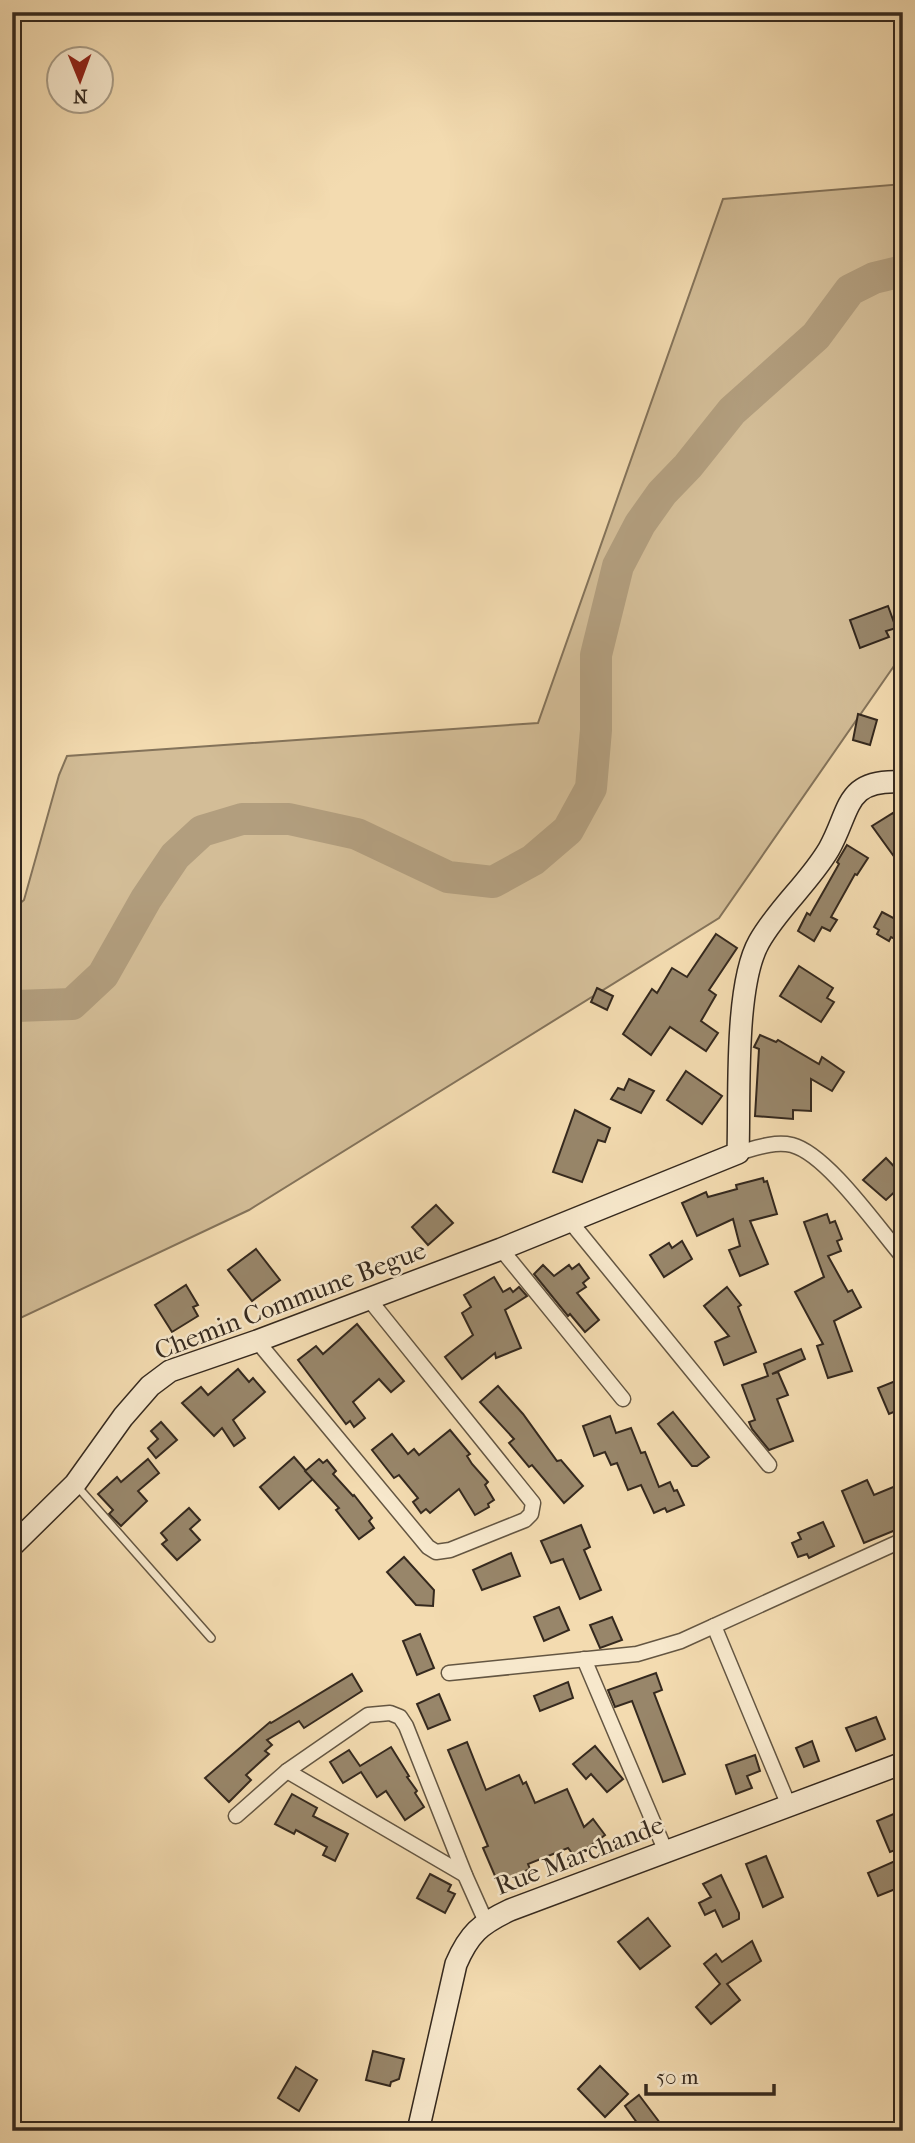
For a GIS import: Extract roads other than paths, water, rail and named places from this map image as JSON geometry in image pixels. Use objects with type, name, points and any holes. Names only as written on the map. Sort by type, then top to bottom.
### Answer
[{"type":"street","points":[[903,782],[891,781],[874,785],[859,791],[849,801],[830,847],[804,886],[769,925],[757,946],[750,967],[742,1016],[738,1153],[768,1144],[791,1145],[812,1154],[828,1168],[903,1256]]},
{"type":"street","name":"Chemin Commune Begue","points":[[12,1546],[75,1484],[123,1417],[150,1386],[170,1371],[501,1249],[738,1153]]},
{"type":"street","points":[[569,1220],[769,1465]]},
{"type":"street","points":[[501,1249],[623,1399]]},
{"type":"street","points":[[257,1341],[428,1548],[436,1552],[450,1550],[525,1520],[531,1514],[533,1503],[368,1298]]},
{"type":"street","points":[[449,1673],[638,1654],[659,1649],[903,1540]]},
{"type":"street","points":[[714,1626],[789,1806]]},
{"type":"street","points":[[584,1659],[666,1852]]},
{"type":"street","points":[[236,1816],[287,1771],[368,1715],[390,1713],[400,1717],[486,1922]]},
{"type":"street","name":"Rue Marchande","points":[[418,2131],[456,1964],[464,1945],[486,1922],[510,1910],[903,1763]]},
{"type":"street","points":[[287,1771],[465,1875]]},
{"type":"lane","points":[[75,1484],[211,1638]]},
{"type":"waterway","points":[[12,1004],[72,1004],[103,975],[146,899],[175,856],[202,831],[242,819],[289,819],[357,834],[448,877],[493,882],[533,860],[568,830],[591,788],[596,730],[596,655],[618,566],[640,524],[662,493],[688,466],[732,411],[816,336],[850,290],[874,278],[903,271]]}]
